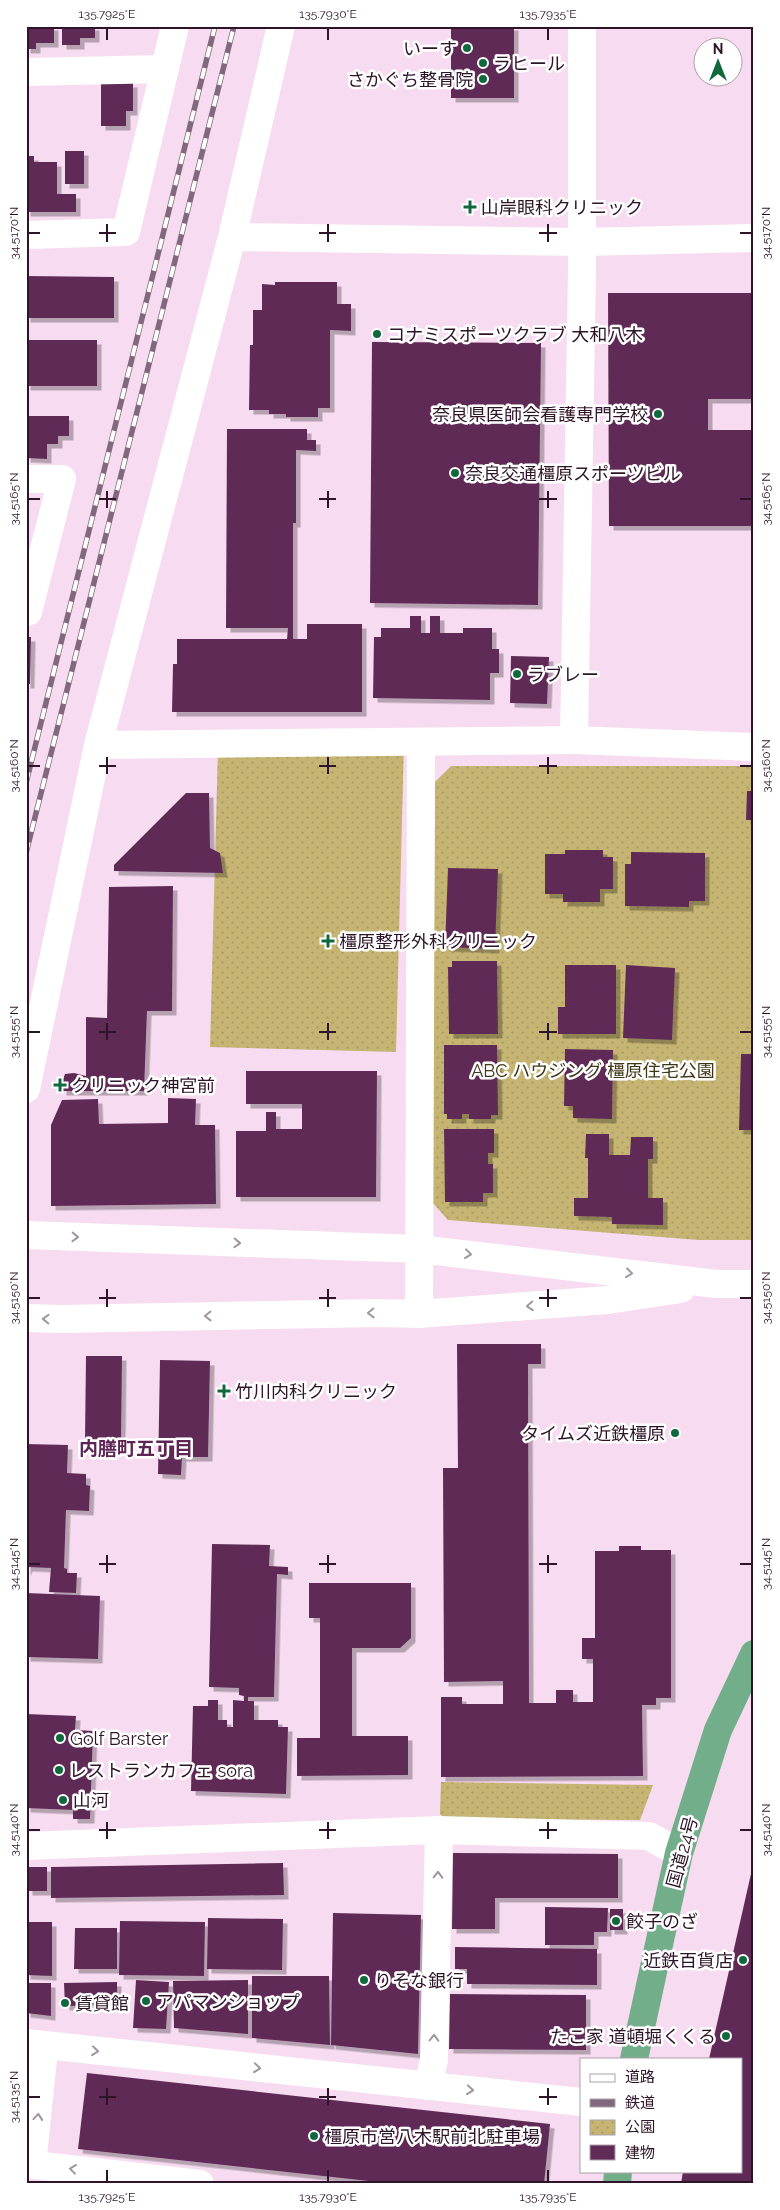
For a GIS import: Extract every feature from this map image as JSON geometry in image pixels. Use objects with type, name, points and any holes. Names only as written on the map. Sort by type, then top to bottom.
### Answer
[{"type":"highway","name":"国道24号","points":[[634,2058],[679,1853],[718,1730],[754,1654]]},
{"type":"street","points":[[26,235],[126,232],[175,26]]},
{"type":"street","points":[[26,1090],[98,745],[232,237],[281,26]]},
{"type":"street","points":[[574,740],[582,26]]},
{"type":"street","points":[[26,72],[165,69]]},
{"type":"street","points":[[232,237],[581,242],[754,238]]},
{"type":"street","points":[[26,479],[62,479],[28,612],[26,612]]},
{"type":"street","points":[[98,745],[574,740],[754,747]]},
{"type":"street","points":[[419,1314],[421,742]]},
{"type":"street","points":[[26,1235],[419,1249],[717,1284],[754,1284]]},
{"type":"street","points":[[26,1318],[62,1319],[369,1313],[419,1314],[608,1300],[717,1284]]},
{"type":"street","points":[[26,1846],[439,1830],[649,1836],[679,1853]]},
{"type":"street","points":[[428,2086],[434,2060],[439,1830]]},
{"type":"street","points":[[36,2044],[580,2102]]},
{"type":"street","points":[[36,2044],[43,2059],[29,2165],[200,2184]]},
{"type":"green space","points":[[404,742],[396,1052],[210,1047],[218,748]]},
{"type":"green space","name":"ABC ハウジング 橿原住宅公園","points":[[451,766],[754,766],[754,1240],[698,1240],[448,1220],[432,1202],[435,782]]},
{"type":"green space","points":[[441,1782],[653,1785],[640,1820],[445,1819],[440,1814]]},
{"type":"building","points":[[26,26],[54,26],[54,43],[36,43],[36,49],[26,49]]},
{"type":"building","points":[[62,26],[95,26],[95,38],[80,38],[80,45],[62,45]]},
{"type":"building","points":[[451,26],[514,26],[514,98],[451,98]]},
{"type":"building","points":[[101,83],[133,83],[133,111],[126,111],[126,126],[101,126]]},
{"type":"building","points":[[65,151],[84,151],[84,184],[65,184]]},
{"type":"building","points":[[26,156],[34,156],[34,162],[57,162],[57,194],[76,194],[76,212],[26,212]]},
{"type":"building","points":[[26,276],[114,277],[114,318],[26,318]]},
{"type":"building","points":[[275,282],[337,282],[337,304],[351,304],[351,331],[330,330],[330,408],[318,408],[318,417],[286,417],[286,414],[269,414],[269,410],[249,410],[250,345],[253,345],[253,310],[262,310],[262,284],[275,285]]},
{"type":"building","name":"奈良県医師会看護専門学校","points":[[608,293],[754,293],[754,399],[708,399],[708,430],[754,430],[754,526],[609,526]]},
{"type":"building","points":[[26,340],[97,340],[97,386],[26,386]]},
{"type":"building","name":"奈良交通橿原スポーツビル","points":[[372,342],[541,343],[538,605],[370,603]]},
{"type":"building","points":[[26,416],[69,416],[69,436],[58,436],[58,444],[47,444],[47,459],[26,458]]},
{"type":"building","points":[[227,429],[307,429],[307,440],[316,440],[316,451],[296,450],[296,523],[293,523],[293,639],[307,639],[307,624],[362,624],[362,712],[172,712],[173,664],[177,664],[177,639],[287,639],[288,628],[226,628]]},
{"type":"building","points":[[410,616],[421,616],[421,633],[430,633],[430,616],[440,616],[440,633],[463,633],[463,628],[492,628],[492,649],[499,649],[499,673],[490,673],[490,700],[373,698],[374,637],[381,637],[381,628],[410,628]]},
{"type":"building","points":[[26,637],[31,637],[30,684],[26,684]]},
{"type":"building","points":[[511,656],[549,657],[547,704],[510,703]]},
{"type":"building","points":[[747,791],[754,791],[754,863],[751,863],[752,820],[746,820]]},
{"type":"building","points":[[186,793],[209,793],[210,848],[220,853],[223,873],[114,871],[114,865]]},
{"type":"building","points":[[565,850],[603,850],[603,857],[613,857],[613,889],[600,889],[600,902],[563,902],[563,894],[545,894],[545,854],[565,854]]},
{"type":"building","points":[[631,852],[705,853],[705,901],[689,901],[689,907],[625,906],[625,864],[631,864]]},
{"type":"building","points":[[448,868],[498,869],[495,949],[445,947]]},
{"type":"building","points":[[173,886],[172,1011],[147,1011],[144,1091],[62,1091],[62,1082],[65,1074],[74,1073],[86,1076],[86,1017],[107,1018],[109,887]]},
{"type":"building","points":[[752,934],[754,934],[754,958],[751,958]]},
{"type":"building","points":[[452,961],[497,961],[498,1034],[449,1034],[448,967],[452,967]]},
{"type":"building","points":[[565,965],[616,965],[616,1034],[558,1034],[558,1007],[565,1007]]},
{"type":"building","points":[[626,965],[675,968],[672,1040],[623,1038]]},
{"type":"building","points":[[444,1045],[497,1045],[498,1115],[491,1115],[491,1119],[469,1119],[469,1114],[462,1114],[462,1119],[447,1119],[447,1114],[444,1114]]},
{"type":"building","points":[[565,1049],[613,1050],[612,1119],[573,1118],[573,1106],[564,1106]]},
{"type":"building","points":[[741,1054],[754,1054],[754,1130],[739,1130]]},
{"type":"building","points":[[246,1071],[377,1071],[376,1197],[236,1197],[236,1131],[266,1131],[266,1112],[276,1112],[276,1129],[302,1129],[302,1104],[246,1104]]},
{"type":"building","points":[[168,1098],[196,1099],[195,1125],[215,1125],[216,1204],[51,1206],[51,1125],[62,1100],[98,1099],[99,1124],[168,1123]]},
{"type":"building","points":[[444,1129],[494,1129],[494,1153],[488,1153],[488,1164],[493,1164],[493,1193],[483,1193],[483,1202],[445,1202]]},
{"type":"building","points":[[586,1134],[609,1134],[609,1155],[630,1155],[631,1137],[653,1137],[653,1159],[648,1159],[648,1198],[663,1198],[663,1225],[612,1224],[612,1217],[574,1216],[574,1198],[588,1198],[588,1158],[585,1158]]},
{"type":"building","points":[[457,1344],[541,1344],[541,1364],[528,1364],[529,1703],[556,1703],[556,1690],[573,1690],[573,1702],[593,1702],[593,1659],[582,1659],[582,1638],[595,1638],[595,1551],[619,1551],[619,1546],[641,1546],[641,1550],[671,1550],[671,1698],[656,1698],[656,1705],[642,1705],[643,1776],[441,1777],[441,1697],[462,1697],[462,1704],[503,1704],[503,1681],[444,1682],[443,1468],[458,1468]]},
{"type":"building","points":[[86,1356],[122,1356],[121,1440],[85,1439]]},
{"type":"building","points":[[160,1360],[210,1361],[208,1457],[182,1457],[181,1475],[158,1474]]},
{"type":"building","points":[[26,1444],[68,1445],[67,1473],[86,1474],[86,1485],[90,1486],[89,1511],[66,1510],[64,1568],[67,1569],[67,1573],[77,1573],[76,1593],[49,1592],[51,1568],[28,1567],[26,1572]]},
{"type":"building","points":[[212,1544],[270,1545],[269,1566],[288,1567],[288,1575],[277,1574],[274,1697],[248,1697],[248,1701],[254,1701],[254,1720],[278,1720],[278,1727],[288,1727],[286,1794],[191,1791],[193,1706],[208,1706],[208,1700],[218,1700],[218,1720],[227,1720],[227,1727],[233,1727],[233,1700],[244,1701],[244,1696],[239,1695],[239,1688],[209,1687]]},
{"type":"building","points":[[309,1583],[411,1583],[411,1638],[400,1648],[352,1648],[352,1736],[408,1736],[408,1775],[297,1776],[297,1738],[320,1738],[320,1618],[309,1618]]},
{"type":"building","points":[[26,1593],[100,1596],[98,1659],[26,1657]]},
{"type":"building","points":[[26,1714],[76,1716],[75,1730],[93,1731],[90,1819],[73,1819],[73,1810],[26,1808]]},
{"type":"building","points":[[453,1853],[618,1854],[618,1898],[495,1898],[495,1929],[452,1929]]},
{"type":"building","points":[[283,1863],[284,1895],[51,1898],[51,1867]]},
{"type":"building","name":"近鉄百貨店","points":[[753,1865],[754,2184],[681,2184],[683,2172],[742,2172],[742,2058],[709,2058]]},
{"type":"building","points":[[27,1867],[47,1867],[47,1891],[28,1891]]},
{"type":"building","points":[[545,1907],[608,1908],[607,1932],[594,1932],[594,1945],[545,1945]]},
{"type":"building","points":[[610,1909],[623,1909],[623,1930],[610,1930]]},
{"type":"building","points":[[333,1913],[421,1915],[418,2054],[331,2045]]},
{"type":"building","points":[[208,1918],[283,1919],[282,1970],[207,1969]]},
{"type":"building","points":[[120,1921],[205,1922],[204,1976],[119,1975]]},
{"type":"building","points":[[26,1922],[52,1922],[52,1976],[26,1975]]},
{"type":"building","points":[[75,1928],[117,1928],[117,1969],[74,1969]]},
{"type":"building","points":[[455,1947],[597,1949],[597,1985],[467,1984],[467,1969],[455,1969]]},
{"type":"building","points":[[252,1976],[329,1976],[330,2045],[252,2038]]},
{"type":"building","points":[[136,1980],[169,1982],[166,2029],[133,2028]]},
{"type":"building","points":[[248,1980],[248,2034],[174,2028],[173,1981]]},
{"type":"building","points":[[117,1982],[117,2005],[65,2006],[64,1983]]},
{"type":"building","points":[[26,1983],[51,1983],[51,2016],[26,2013]]},
{"type":"building","points":[[450,1994],[586,1995],[586,2050],[449,2049]]},
{"type":"building","name":"橿原市営八木駅前北駐車場","points":[[87,2073],[550,2124],[544,2184],[396,2184],[78,2149]]},
{"type":"railway","points":[[26,783],[215,26]]},
{"type":"railway","points":[[26,853],[234,26]]},
{"type":"place","name":"いーす","points":[[467,48]]},
{"type":"place","name":"ラヒール","points":[[483,63]]},
{"type":"place","name":"さかぐち整骨院","points":[[483,79]]},
{"type":"place","name":"山岸眼科クリニック","points":[[470,207]]},
{"type":"place","name":"コナミスポーツクラブ 大和八木","points":[[377,334]]},
{"type":"place","name":"奈良県医師会看護専門学校","points":[[658,414]]},
{"type":"place","name":"奈良交通橿原スポーツビル","points":[[455,473]]},
{"type":"place","name":"ラブレー","points":[[517,674]]},
{"type":"place","name":"橿原整形外科クリニック","points":[[328,941]]},
{"type":"place","name":"クリニック神宮前","points":[[60,1085]]},
{"type":"place","name":"竹川内科クリニック","points":[[224,1391]]},
{"type":"place","name":"タイムズ近鉄橿原","points":[[675,1433]]},
{"type":"place","name":"Golf Barster","points":[[60,1738]]},
{"type":"place","name":"レストランカフェ sora","points":[[59,1770]]},
{"type":"place","name":"山河","points":[[63,1800]]},
{"type":"place","name":"餃子のざ","points":[[616,1921]]},
{"type":"place","name":"近鉄百貨店","points":[[743,1960]]},
{"type":"place","name":"りそな銀行","points":[[364,1980]]},
{"type":"place","name":"アパマンショップ","points":[[146,2001]]},
{"type":"place","name":"賃貸館","points":[[65,2003]]},
{"type":"place","name":"たこ家 道頓堀くくる","points":[[726,2036]]},
{"type":"place","name":"橿原市営八木駅前北駐車場","points":[[314,2136]]},
{"type":"district","name":"内膳町五丁目","points":[[136,1448]]}]
